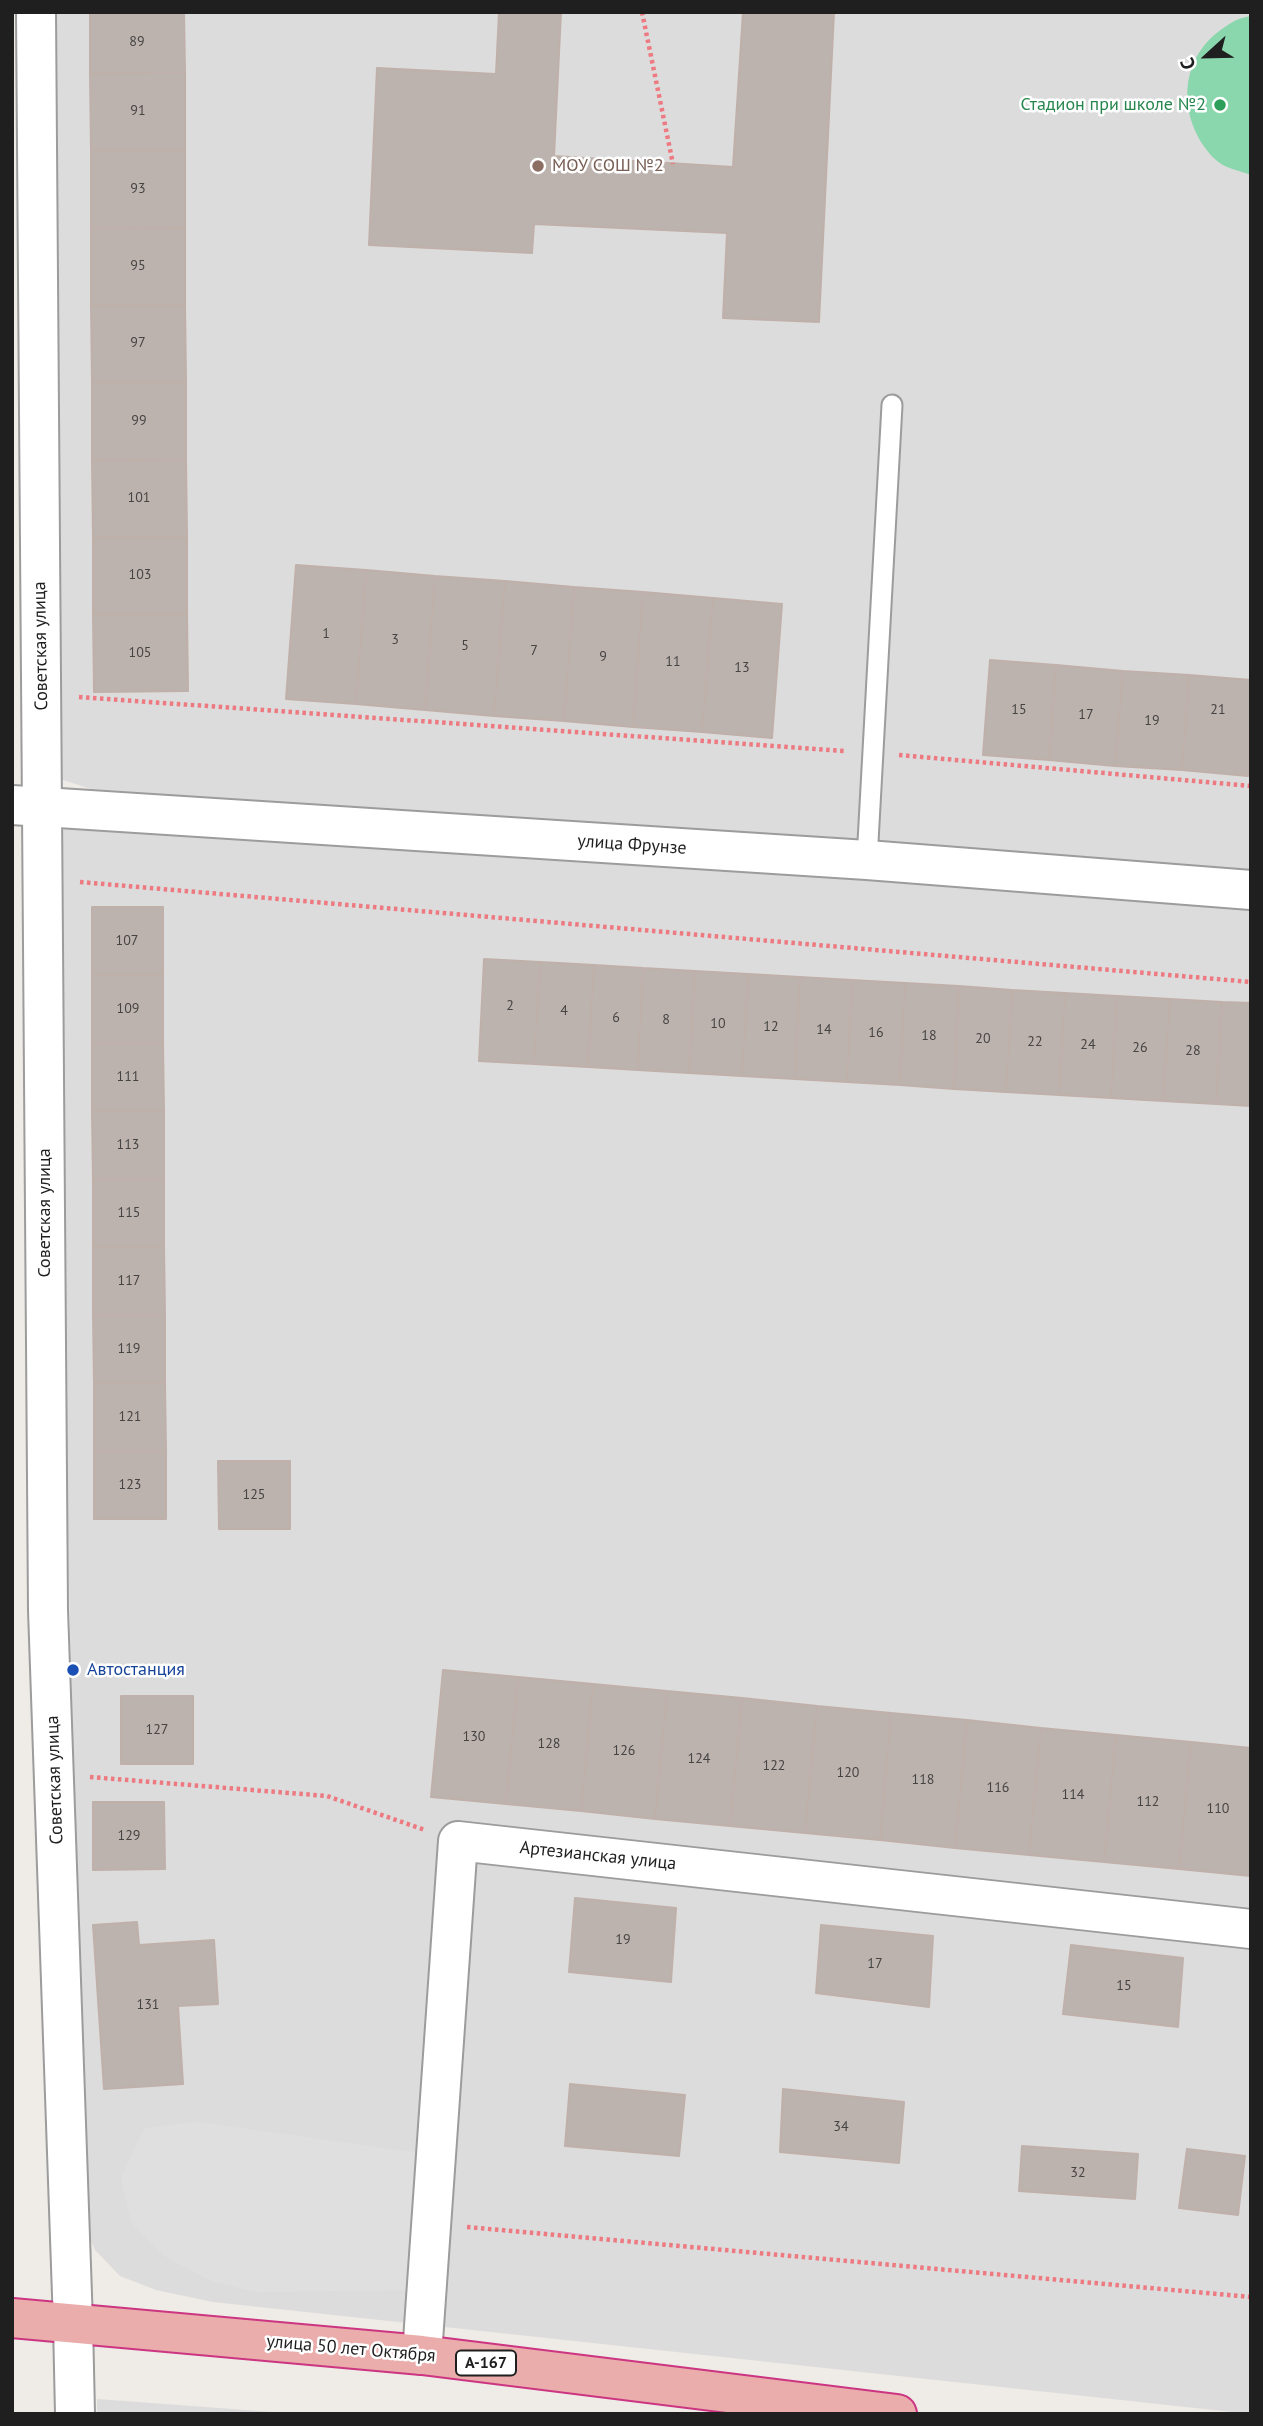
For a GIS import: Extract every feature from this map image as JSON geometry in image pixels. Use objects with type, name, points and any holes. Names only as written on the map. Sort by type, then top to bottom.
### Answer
[{"type":"highway","name":"улица 50 лет Октября","points":[[12,2318],[422,2355],[834,2410],[897,2414]]},
{"type":"street","name":"Советская улица","points":[[36,12],[42,694],[27,806],[43,878],[48,1610],[75,2414]]},
{"type":"street","name":"улица Фрунзе","points":[[27,806],[867,860],[1251,890]]},
{"type":"street","name":"Артезианская улица","points":[[458,1841],[1251,1928]]},
{"type":"street","points":[[422,2355],[458,1841]]},
{"type":"lane","points":[[867,860],[892,405]]},
{"type":"path","points":[[642,12],[673,164]]},
{"type":"path","points":[[42,694],[874,753],[1251,786]]},
{"type":"path","points":[[43,878],[1251,982]]},
{"type":"path","points":[[55,1776],[327,1796],[458,1841]]},
{"type":"path","points":[[433,2224],[1251,2297]]},
{"type":"shaded area","points":[[47,12],[1251,12],[1251,871],[91,789],[60,779]]},
{"type":"shaded area","points":[[87,822],[1251,903],[1251,2414],[213,2302],[156,2290],[120,2276],[95,2250],[83,2223],[53,851],[63,830]]},
{"type":"shaded area","points":[[199,2122],[419,2153],[406,2290],[255,2292],[211,2281],[166,2257],[131,2222],[121,2178],[144,2128]]},
{"type":"shaded area","points":[[97,2399],[299,2414],[97,2414]]},
{"type":"green space","name":"Стадион при школе №2","points":[[1251,16],[1251,175],[1219,163],[1204,146],[1189,113],[1187,95],[1189,77],[1204,45],[1229,24]]},
{"type":"building","points":[[90,12],[184,12],[185,72],[90,73]]},
{"type":"building","name":"МОУ СОШ №2","points":[[499,12],[561,12],[554,156],[733,167],[743,12],[834,12],[819,322],[723,318],[727,233],[534,224],[532,253],[369,245],[377,68],[496,74]]},
{"type":"building","points":[[185,72],[185,150],[91,150],[90,73]]},
{"type":"building","points":[[91,150],[185,150],[185,228],[91,227]]},
{"type":"building","points":[[91,227],[185,228],[185,305],[91,305]]},
{"type":"building","points":[[91,305],[185,305],[186,382],[92,382]]},
{"type":"building","points":[[92,382],[186,382],[186,459],[92,460]]},
{"type":"building","points":[[186,459],[187,537],[93,537],[92,460]]},
{"type":"building","points":[[93,537],[187,537],[187,614],[93,614]]},
{"type":"building","points":[[296,565],[366,570],[356,704],[286,699]]},
{"type":"building","points":[[366,570],[435,576],[425,710],[356,704]]},
{"type":"building","points":[[435,576],[505,581],[494,716],[425,710]]},
{"type":"building","points":[[505,581],[574,587],[564,721],[494,716]]},
{"type":"building","points":[[574,587],[643,592],[633,727],[564,721]]},
{"type":"building","points":[[643,592],[713,598],[702,732],[633,727]]},
{"type":"building","points":[[713,598],[782,604],[772,738],[702,732]]},
{"type":"building","points":[[93,614],[187,614],[188,691],[94,692]]},
{"type":"building","points":[[990,660],[1056,665],[1049,760],[983,755]]},
{"type":"building","points":[[1056,665],[1123,671],[1115,766],[1049,760]]},
{"type":"building","points":[[1123,671],[1189,675],[1182,770],[1115,766]]},
{"type":"building","points":[[1189,675],[1251,680],[1248,776],[1182,770]]},
{"type":"building","points":[[92,907],[163,907],[163,975],[92,975]]},
{"type":"building","points":[[484,959],[540,962],[534,1064],[479,1061]]},
{"type":"building","points":[[540,962],[594,965],[588,1067],[534,1064]]},
{"type":"building","points":[[594,965],[643,968],[638,1070],[588,1067]]},
{"type":"building","points":[[643,968],[695,971],[689,1073],[638,1070]]},
{"type":"building","points":[[695,971],[748,974],[742,1076],[689,1073]]},
{"type":"building","points":[[748,974],[800,977],[795,1079],[742,1076]]},
{"type":"building","points":[[92,975],[163,975],[163,1043],[92,1043]]},
{"type":"building","points":[[800,977],[852,980],[847,1082],[795,1079]]},
{"type":"building","points":[[852,980],[905,983],[900,1085],[847,1082]]},
{"type":"building","points":[[905,983],[959,986],[954,1089],[900,1085]]},
{"type":"building","points":[[959,986],[1012,990],[1006,1092],[954,1089]]},
{"type":"building","points":[[1012,990],[1065,993],[1059,1095],[1006,1092]]},
{"type":"building","points":[[1065,993],[1117,996],[1111,1098],[1059,1095]]},
{"type":"building","points":[[1117,996],[1170,999],[1163,1101],[1111,1098]]},
{"type":"building","points":[[1170,999],[1222,1002],[1216,1104],[1163,1101]]},
{"type":"building","points":[[1222,1002],[1251,1003],[1251,1106],[1216,1104]]},
{"type":"building","points":[[92,1043],[163,1043],[164,1111],[92,1111]]},
{"type":"building","points":[[92,1111],[164,1111],[164,1179],[93,1179]]},
{"type":"building","points":[[93,1179],[164,1179],[164,1247],[93,1247]]},
{"type":"building","points":[[93,1247],[164,1247],[165,1315],[93,1315]]},
{"type":"building","points":[[93,1315],[165,1315],[165,1383],[94,1383]]},
{"type":"building","points":[[94,1383],[165,1383],[166,1451],[94,1451]]},
{"type":"building","points":[[94,1451],[166,1451],[166,1519],[94,1519]]},
{"type":"building","points":[[218,1461],[290,1461],[290,1529],[219,1529]]},
{"type":"building","points":[[443,1670],[518,1677],[506,1804],[431,1797]]},
{"type":"building","points":[[518,1677],[593,1684],[581,1811],[506,1804]]},
{"type":"building","points":[[593,1684],[667,1691],[655,1819],[581,1811]]},
{"type":"building","points":[[667,1691],[742,1698],[730,1826],[655,1819]]},
{"type":"building","points":[[121,1696],[193,1696],[193,1764],[121,1764]]},
{"type":"building","points":[[742,1698],[817,1706],[805,1833],[730,1826]]},
{"type":"building","points":[[817,1706],[891,1713],[880,1840],[805,1833]]},
{"type":"building","points":[[891,1713],[967,1720],[955,1848],[880,1840]]},
{"type":"building","points":[[967,1720],[1041,1728],[1029,1855],[955,1848]]},
{"type":"building","points":[[1041,1728],[1116,1735],[1104,1862],[1029,1855]]},
{"type":"building","points":[[1116,1735],[1191,1742],[1179,1869],[1104,1862]]},
{"type":"building","points":[[1191,1742],[1251,1748],[1251,1876],[1179,1869]]},
{"type":"building","points":[[93,1802],[164,1802],[165,1869],[93,1870]]},
{"type":"building","points":[[575,1898],[676,1908],[671,1982],[569,1972]]},
{"type":"building","points":[[137,1922],[139,1945],[214,1940],[218,2004],[178,2006],[183,2084],[104,2089],[93,1925]]},
{"type":"building","points":[[821,1925],[933,1936],[929,2007],[816,1993]]},
{"type":"building","points":[[1071,1945],[1183,1958],[1178,2027],[1063,2014]]},
{"type":"building","points":[[570,2084],[685,2095],[679,2156],[565,2146]]},
{"type":"building","points":[[783,2089],[904,2102],[899,2163],[780,2152]]},
{"type":"building","points":[[1022,2146],[1138,2154],[1135,2199],[1019,2191]]},
{"type":"building","points":[[1187,2149],[1245,2156],[1238,2215],[1179,2208]]},
{"type":"place","name":"Стадион при школе №2","points":[[1220,105]]},
{"type":"place","name":"МОУ СОШ №2","points":[[538,166]]},
{"type":"place","name":"Автостанция","points":[[73,1670]]}]
